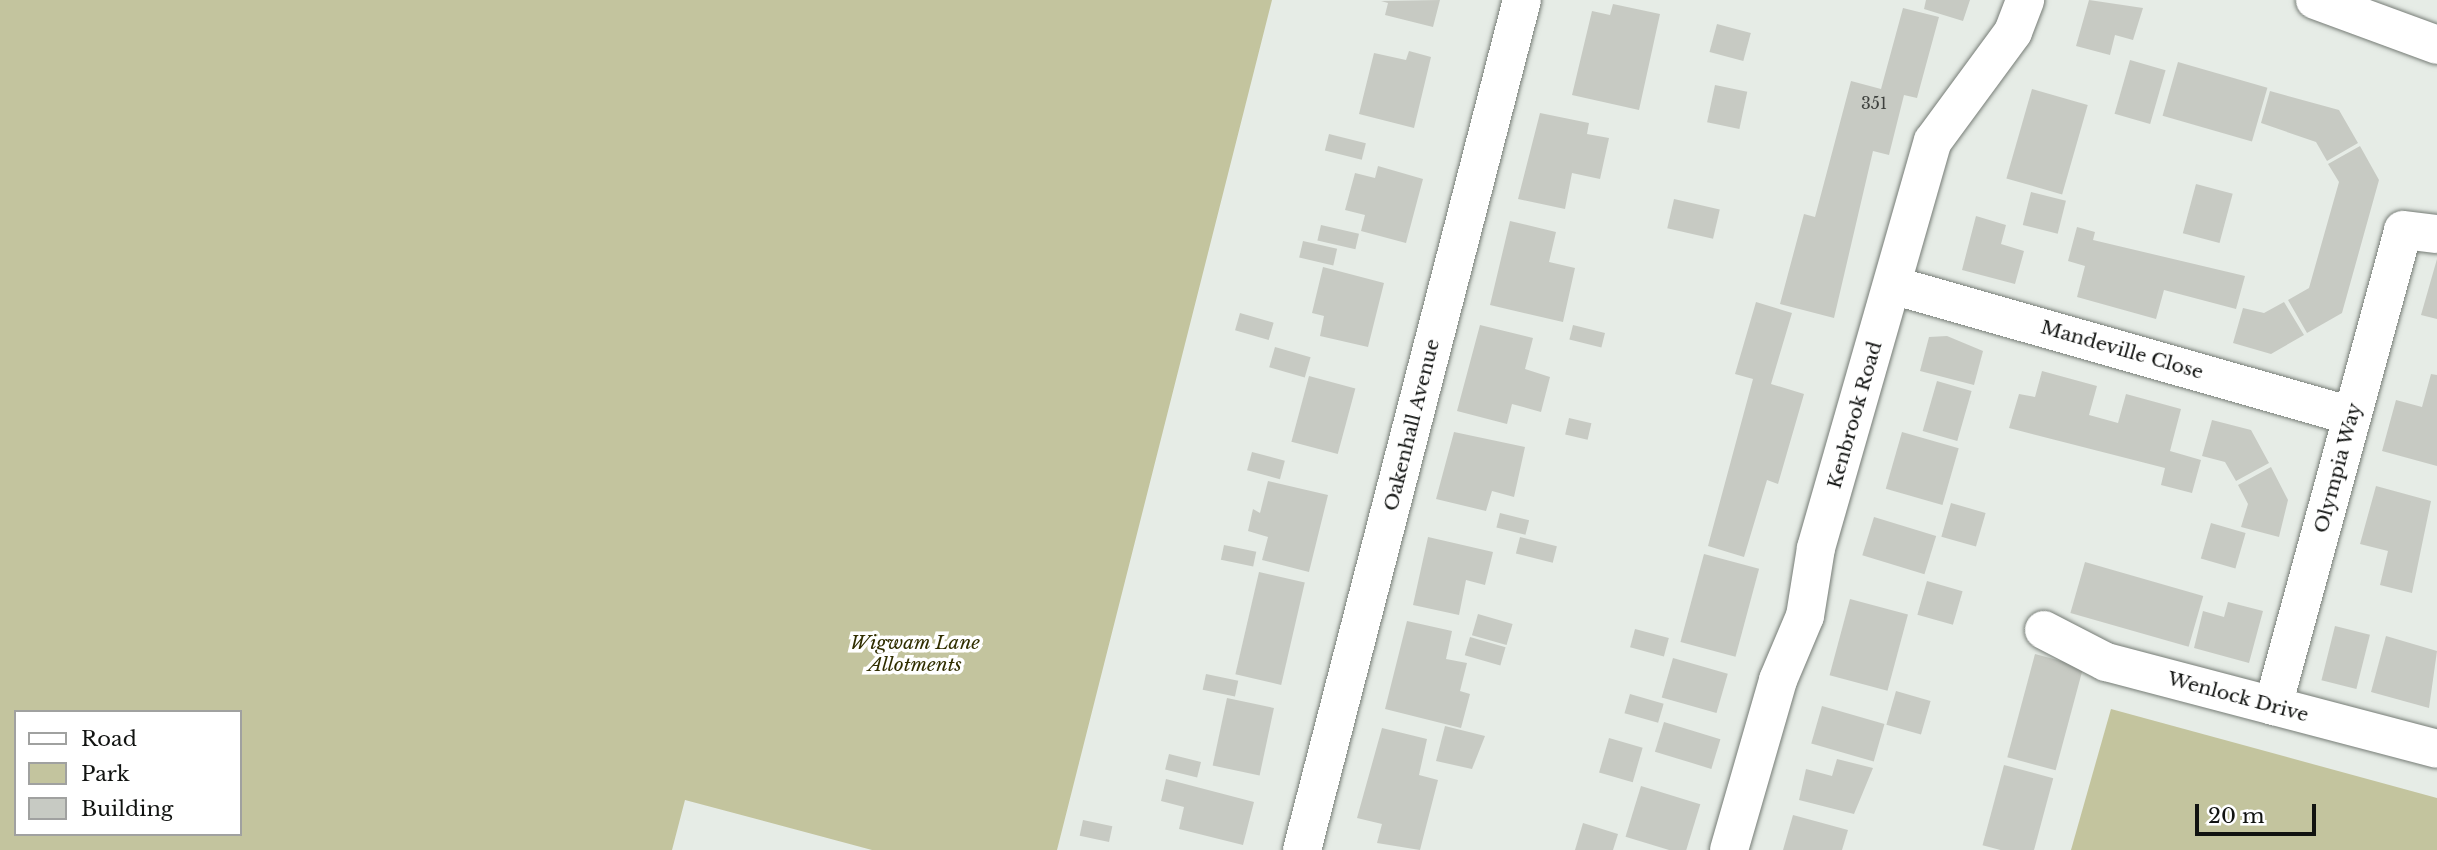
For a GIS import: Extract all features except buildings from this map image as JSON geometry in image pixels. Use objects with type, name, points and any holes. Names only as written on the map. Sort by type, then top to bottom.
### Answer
[{"type":"street","name":"Oakenhall Avenue","points":[[1302,850],[1522,0]]},
{"type":"street","name":"Kenbrook Road","points":[[1729,850],[1778,680],[1805,616],[1816,548],[1933,141],[2013,32],[2025,0]]},
{"type":"street","points":[[2315,0],[2437,45]]},
{"type":"street","name":"Olympia Way","points":[[2273,706],[2352,416],[2420,232]]},
{"type":"street","name":"Mandeville Close","points":[[1892,285],[2352,416]]},
{"type":"street","name":"Wenlock Drive","points":[[2044,630],[2106,662],[2437,750]]},
{"type":"green space","name":"Wigwam Lane Allotments","points":[[0,0],[1272,0],[1057,850],[872,850],[685,800],[672,850],[0,850]]},
{"type":"green space","points":[[2111,709],[2437,798],[2437,850],[2071,850]]}]
